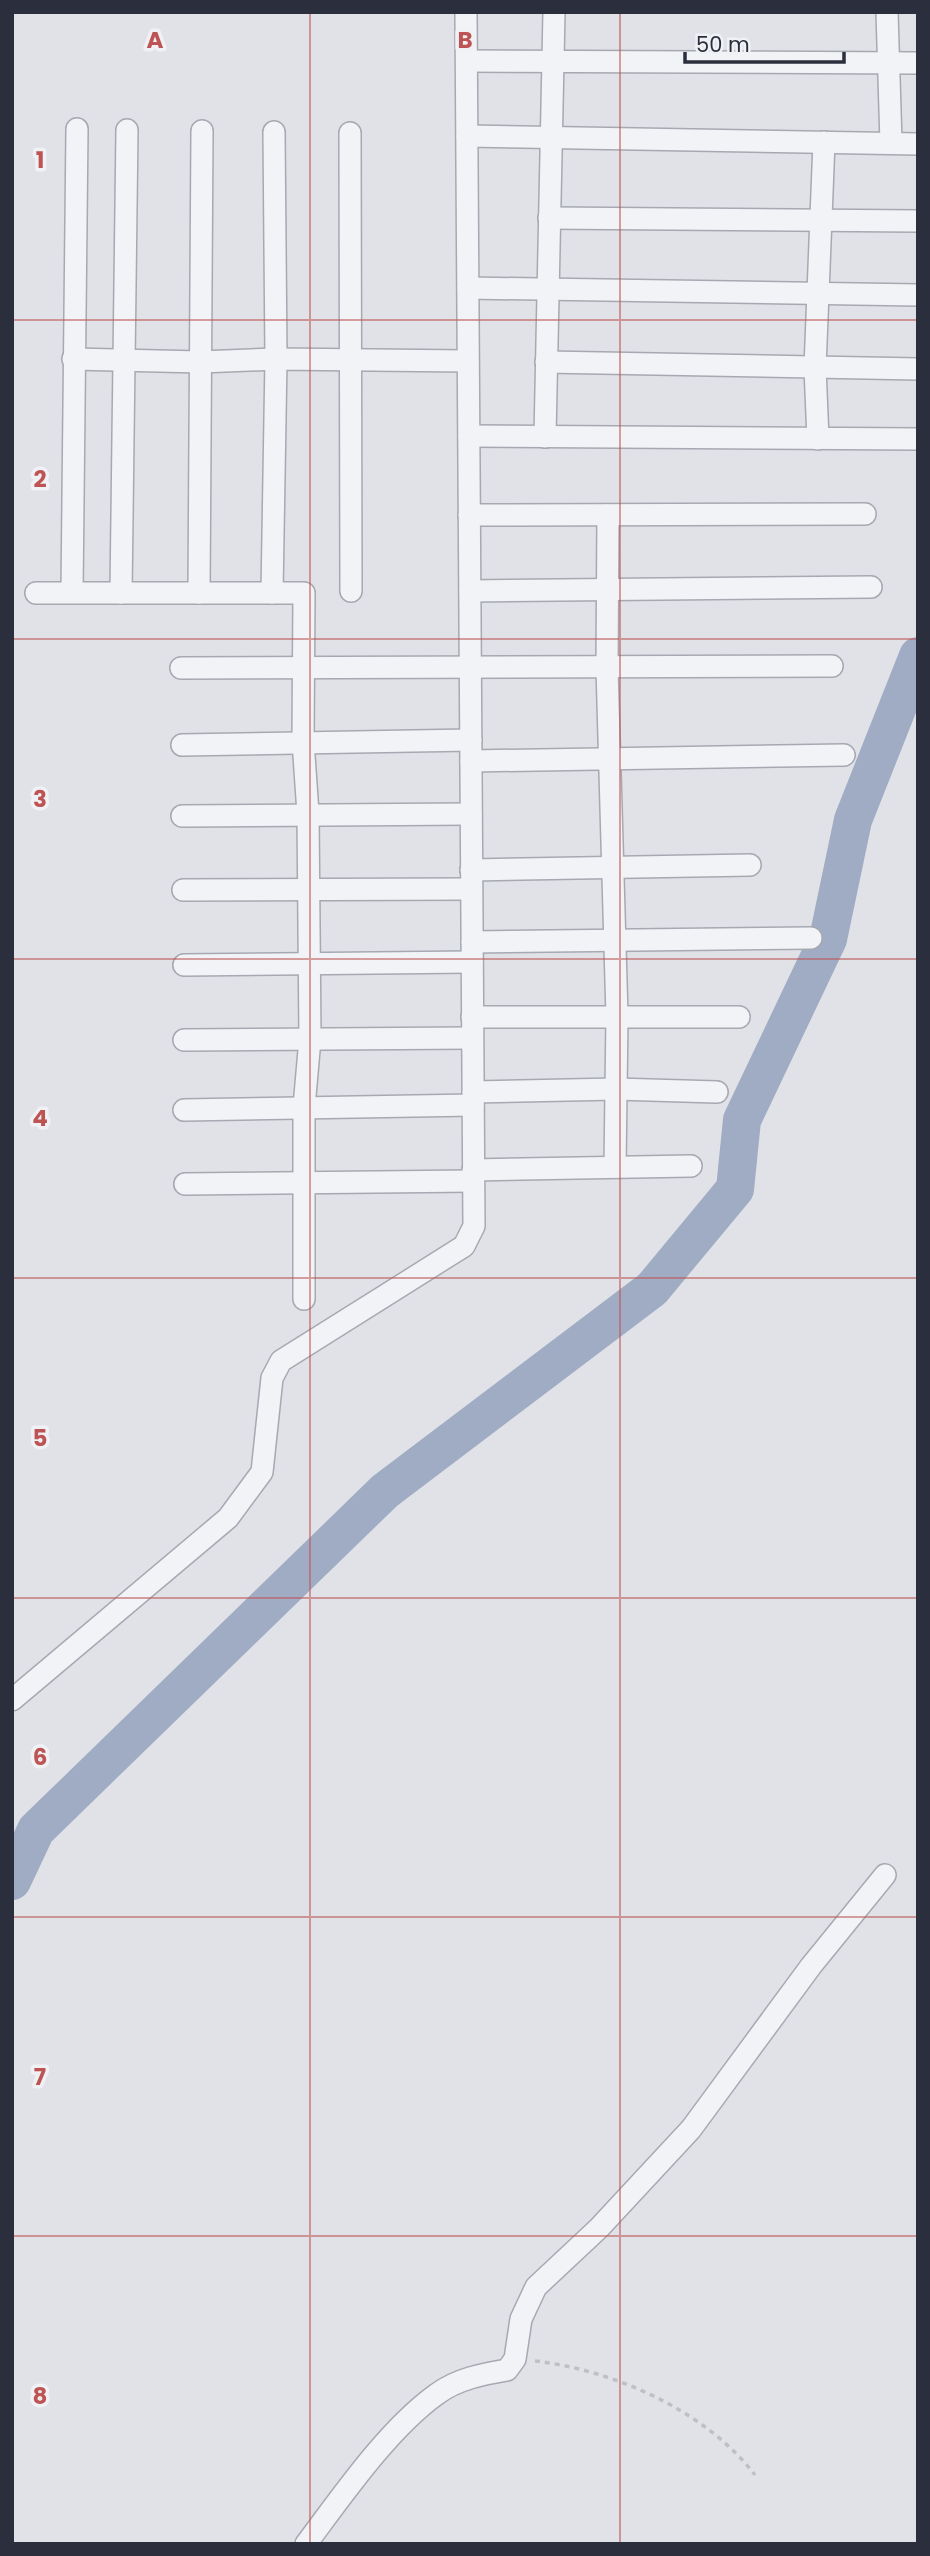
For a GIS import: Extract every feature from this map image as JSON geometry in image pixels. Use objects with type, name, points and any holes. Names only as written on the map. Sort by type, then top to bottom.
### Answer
[{"type":"street","points":[[12,1700],[228,1518],[262,1472],[272,1378],[281,1361],[464,1246],[474,1226],[466,12]]},
{"type":"street","points":[[545,437],[554,12]]},
{"type":"street","points":[[887,12],[891,143]]},
{"type":"street","points":[[467,61],[918,63]]},
{"type":"street","points":[[72,592],[77,129]]},
{"type":"street","points":[[121,593],[127,130]]},
{"type":"street","points":[[198,593],[202,131]]},
{"type":"street","points":[[272,593],[276,359],[274,132]]},
{"type":"street","points":[[350,133],[351,591]]},
{"type":"street","points":[[467,136],[918,144]]},
{"type":"street","points":[[818,439],[815,368],[824,142]]},
{"type":"street","points":[[550,218],[918,221]]},
{"type":"street","points":[[468,288],[918,295]]},
{"type":"street","points":[[73,359],[125,362],[276,359],[468,361]]},
{"type":"street","points":[[546,362],[918,369]]},
{"type":"street","points":[[469,436],[918,439]]},
{"type":"street","points":[[470,515],[865,514]]},
{"type":"street","points":[[608,515],[607,668],[617,1016],[615,1167]]},
{"type":"street","points":[[470,590],[871,587]]},
{"type":"street","points":[[36,593],[304,593],[303,741],[308,813],[310,1039],[304,1107],[304,1299]]},
{"type":"street","points":[[181,668],[832,666]]},
{"type":"street","points":[[182,745],[303,741],[610,756],[844,755]]},
{"type":"street","points":[[182,816],[308,813],[471,814]]},
{"type":"street","points":[[183,890],[308,889],[614,867],[750,865]]},
{"type":"street","points":[[184,965],[308,963],[615,939],[811,938]]},
{"type":"street","points":[[184,1040],[310,1039],[617,1016],[739,1017]]},
{"type":"street","points":[[184,1110],[473,1099],[616,1089],[717,1092]]},
{"type":"street","points":[[185,1184],[304,1183],[615,1167],[691,1166]]},
{"type":"street","points":[[306,2544],[386,2442],[437,2394],[474,2376],[507,2370],[515,2359],[521,2319],[536,2287],[599,2228],[691,2129],[811,1966],[885,1875]]},
{"type":"path","points":[[515,2359],[565,2364],[646,2390],[734,2448],[755,2475]]},
{"type":"waterway","points":[[12,1881],[36,1830],[385,1491],[652,1289],[735,1189],[742,1120],[828,939],[853,820],[918,656]]}]
